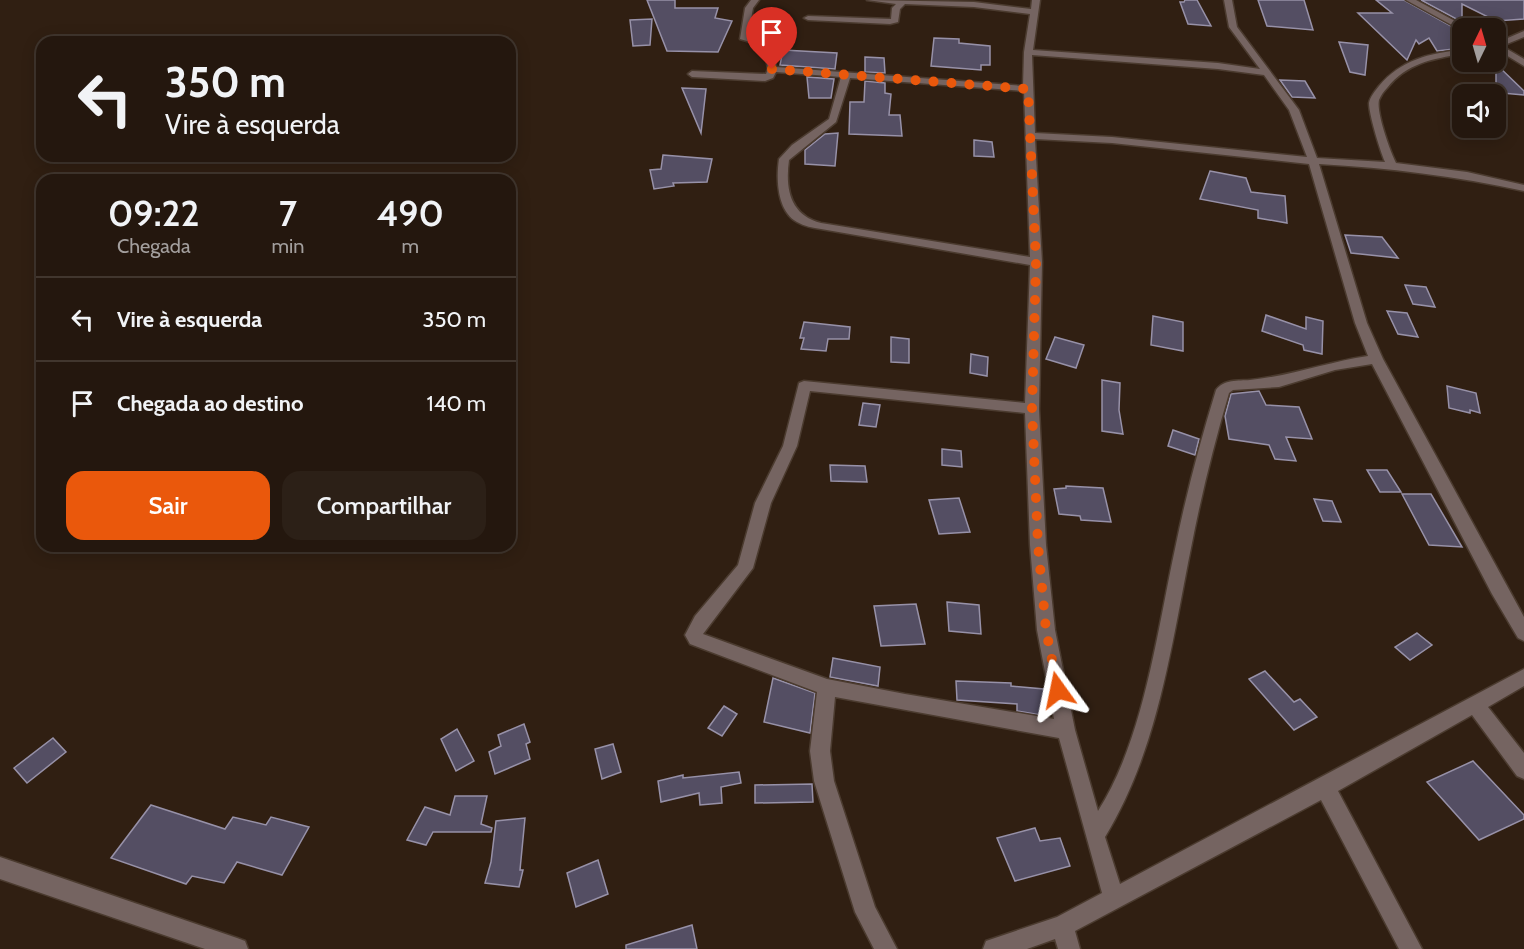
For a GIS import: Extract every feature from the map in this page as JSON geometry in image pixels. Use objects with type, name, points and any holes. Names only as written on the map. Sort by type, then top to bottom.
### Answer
[{"type":"street","points":[[692,74],[765,78],[770,76],[772,69],[768,44],[744,39],[749,8],[755,0]]},
{"type":"street","points":[[871,0],[902,3],[1035,6],[1028,51],[1028,89],[1036,262],[1032,409],[1038,545],[1046,630],[1066,730],[1094,836],[1114,898]]},
{"type":"street","points":[[1228,0],[1233,27],[1294,110],[1313,160],[1361,322],[1376,358],[1498,589],[1524,633]]},
{"type":"street","points":[[1410,0],[1452,22]]},
{"type":"street","points":[[808,18],[890,22],[895,20],[896,8],[902,3]]},
{"type":"street","points":[[1506,42],[1524,33]]},
{"type":"street","points":[[1028,51],[1218,66],[1268,73]]},
{"type":"street","points":[[1506,51],[1524,63]]},
{"type":"street","points":[[1387,165],[1391,163],[1385,151],[1374,102],[1376,96],[1392,73],[1427,56],[1452,53]]},
{"type":"street","points":[[772,69],[1028,89]]},
{"type":"street","points":[[846,75],[833,120],[796,147],[784,159],[784,183],[792,213],[807,223],[821,226],[1036,262]]},
{"type":"street","points":[[1029,136],[1112,140],[1387,165],[1467,175],[1524,188]]},
{"type":"street","points":[[1094,836],[1116,800],[1140,738],[1162,651],[1206,452],[1223,390],[1230,386],[1279,382],[1334,366],[1376,358]]},
{"type":"street","points":[[1032,409],[808,385],[802,389],[790,446],[763,503],[745,568],[701,621],[694,635],[696,639],[827,687],[905,703],[1066,730]]},
{"type":"street","points":[[994,949],[1062,926],[1325,787],[1524,677]]},
{"type":"street","points":[[827,687],[820,751],[824,782],[866,912],[886,949]]},
{"type":"street","points":[[1474,704],[1524,769]]},
{"type":"street","points":[[1325,787],[1411,949]]},
{"type":"street","points":[[0,868],[237,949]]},
{"type":"street","points":[[1062,926],[1069,949]]},
{"type":"building","points":[[647,0],[675,0],[675,8],[718,8],[715,18],[732,21],[718,52],[667,51]]},
{"type":"building","points":[[1197,0],[1211,26],[1188,24],[1180,2]]},
{"type":"building","points":[[1258,0],[1304,0],[1313,30],[1267,26]]},
{"type":"building","points":[[1376,0],[1404,0],[1452,26],[1452,49],[1437,51],[1429,38],[1419,44],[1416,40],[1407,60],[1358,13],[1392,13]]},
{"type":"building","points":[[1421,0],[1524,0],[1524,19],[1506,20],[1506,18],[1490,18],[1462,4],[1462,18],[1455,18]]},
{"type":"building","points":[[652,19],[650,45],[633,46],[630,20]]},
{"type":"building","points":[[934,38],[959,39],[959,43],[990,46],[990,65],[981,65],[981,70],[931,66]]},
{"type":"building","points":[[1339,42],[1368,45],[1365,75],[1350,72]]},
{"type":"building","points":[[783,50],[837,53],[835,69],[780,65]]},
{"type":"building","points":[[865,57],[884,58],[885,73],[865,72]]},
{"type":"building","points":[[1496,72],[1504,72],[1524,91],[1524,95],[1506,93],[1506,84],[1496,84]]},
{"type":"building","points":[[807,77],[834,79],[831,98],[809,98]]},
{"type":"building","points":[[1280,80],[1305,81],[1315,98],[1292,97]]},
{"type":"building","points":[[865,81],[885,83],[885,93],[891,94],[889,115],[900,115],[902,136],[849,134],[850,102],[864,102]]},
{"type":"building","points":[[682,88],[706,89],[701,133]]},
{"type":"building","points":[[838,133],[835,166],[805,164],[805,150],[825,134]]},
{"type":"building","points":[[974,140],[992,142],[994,157],[974,156]]},
{"type":"building","points":[[663,155],[712,159],[707,182],[673,183],[674,186],[654,189],[650,170],[661,169]]},
{"type":"building","points":[[1210,171],[1246,178],[1251,192],[1285,196],[1287,223],[1258,218],[1258,210],[1200,199]]},
{"type":"building","points":[[1345,235],[1382,237],[1398,258],[1351,253]]},
{"type":"building","points":[[1405,285],[1426,287],[1435,307],[1413,304]]},
{"type":"building","points":[[1387,311],[1407,313],[1418,337],[1398,334]]},
{"type":"building","points":[[1266,315],[1306,329],[1306,317],[1323,321],[1322,354],[1304,350],[1303,345],[1262,331]]},
{"type":"building","points":[[1153,316],[1183,322],[1183,351],[1151,345]]},
{"type":"building","points":[[804,322],[850,327],[849,339],[828,339],[826,351],[801,349],[804,338],[800,338]]},
{"type":"building","points":[[891,337],[909,339],[909,363],[891,362]]},
{"type":"building","points":[[1055,337],[1084,345],[1076,368],[1046,359]]},
{"type":"building","points":[[971,354],[988,357],[987,376],[970,373]]},
{"type":"building","points":[[1102,380],[1120,383],[1119,410],[1123,434],[1102,431]]},
{"type":"building","points":[[1447,386],[1476,393],[1480,413],[1449,408]]},
{"type":"building","points":[[1259,391],[1266,405],[1299,407],[1312,439],[1286,437],[1296,461],[1275,459],[1269,445],[1229,439],[1225,416],[1231,394]]},
{"type":"building","points":[[863,403],[880,405],[876,427],[859,425]]},
{"type":"building","points":[[1173,430],[1199,439],[1195,455],[1168,446]]},
{"type":"building","points":[[942,449],[961,451],[962,467],[942,465]]},
{"type":"building","points":[[830,465],[865,466],[867,482],[831,481]]},
{"type":"building","points":[[1367,470],[1387,470],[1401,492],[1380,492]]},
{"type":"building","points":[[1066,486],[1103,488],[1111,522],[1081,520],[1080,516],[1059,514],[1054,489],[1066,488]]},
{"type":"building","points":[[1402,494],[1431,494],[1462,547],[1429,545]]},
{"type":"building","points":[[959,498],[970,532],[939,534],[929,500]]},
{"type":"building","points":[[1314,499],[1332,501],[1341,522],[1323,521]]},
{"type":"building","points":[[947,602],[979,605],[981,634],[949,631]]},
{"type":"building","points":[[916,604],[925,644],[881,646],[874,606]]},
{"type":"building","points":[[1417,633],[1432,645],[1410,660],[1395,647]]},
{"type":"building","points":[[833,658],[880,667],[878,686],[830,677]]},
{"type":"building","points":[[1265,671],[1294,702],[1300,699],[1317,717],[1294,730],[1249,679]]},
{"type":"building","points":[[773,678],[815,693],[810,733],[764,722]]},
{"type":"building","points":[[956,681],[1011,683],[1011,686],[1044,689],[1047,716],[1017,711],[1017,704],[957,700]]},
{"type":"building","points":[[724,706],[737,714],[722,736],[708,728]]},
{"type":"building","points":[[524,724],[530,742],[526,744],[530,759],[495,774],[489,752],[501,746],[498,735]]},
{"type":"building","points":[[457,729],[474,761],[456,771],[441,739]]},
{"type":"building","points":[[53,738],[66,752],[27,783],[14,768]]},
{"type":"building","points":[[613,744],[621,772],[602,779],[595,749]]},
{"type":"building","points":[[1473,761],[1524,815],[1524,819],[1479,840],[1427,782]]},
{"type":"building","points":[[739,772],[741,783],[721,787],[722,803],[700,805],[699,793],[661,802],[658,781],[683,775],[683,778]]},
{"type":"building","points":[[812,784],[813,802],[755,803],[755,785]]},
{"type":"building","points":[[455,796],[487,796],[481,824],[492,828],[491,832],[433,832],[426,845],[407,840],[425,807],[450,815]]},
{"type":"building","points":[[151,805],[225,829],[233,817],[266,825],[271,817],[309,827],[282,875],[237,862],[224,883],[192,876],[186,884],[111,858]]},
{"type":"building","points":[[525,818],[520,870],[523,870],[519,887],[485,883],[491,862],[496,821]]},
{"type":"building","points":[[1035,828],[1040,841],[1060,838],[1070,866],[1015,881],[997,838]]},
{"type":"building","points":[[598,860],[608,894],[576,907],[567,873]]},
{"type":"building","points":[[692,925],[697,949],[626,949],[626,945]]},
{"type":"route","points":[[772,69],[1028,89],[1036,262],[1032,409],[1038,545],[1046,630],[1058,690]]}]
